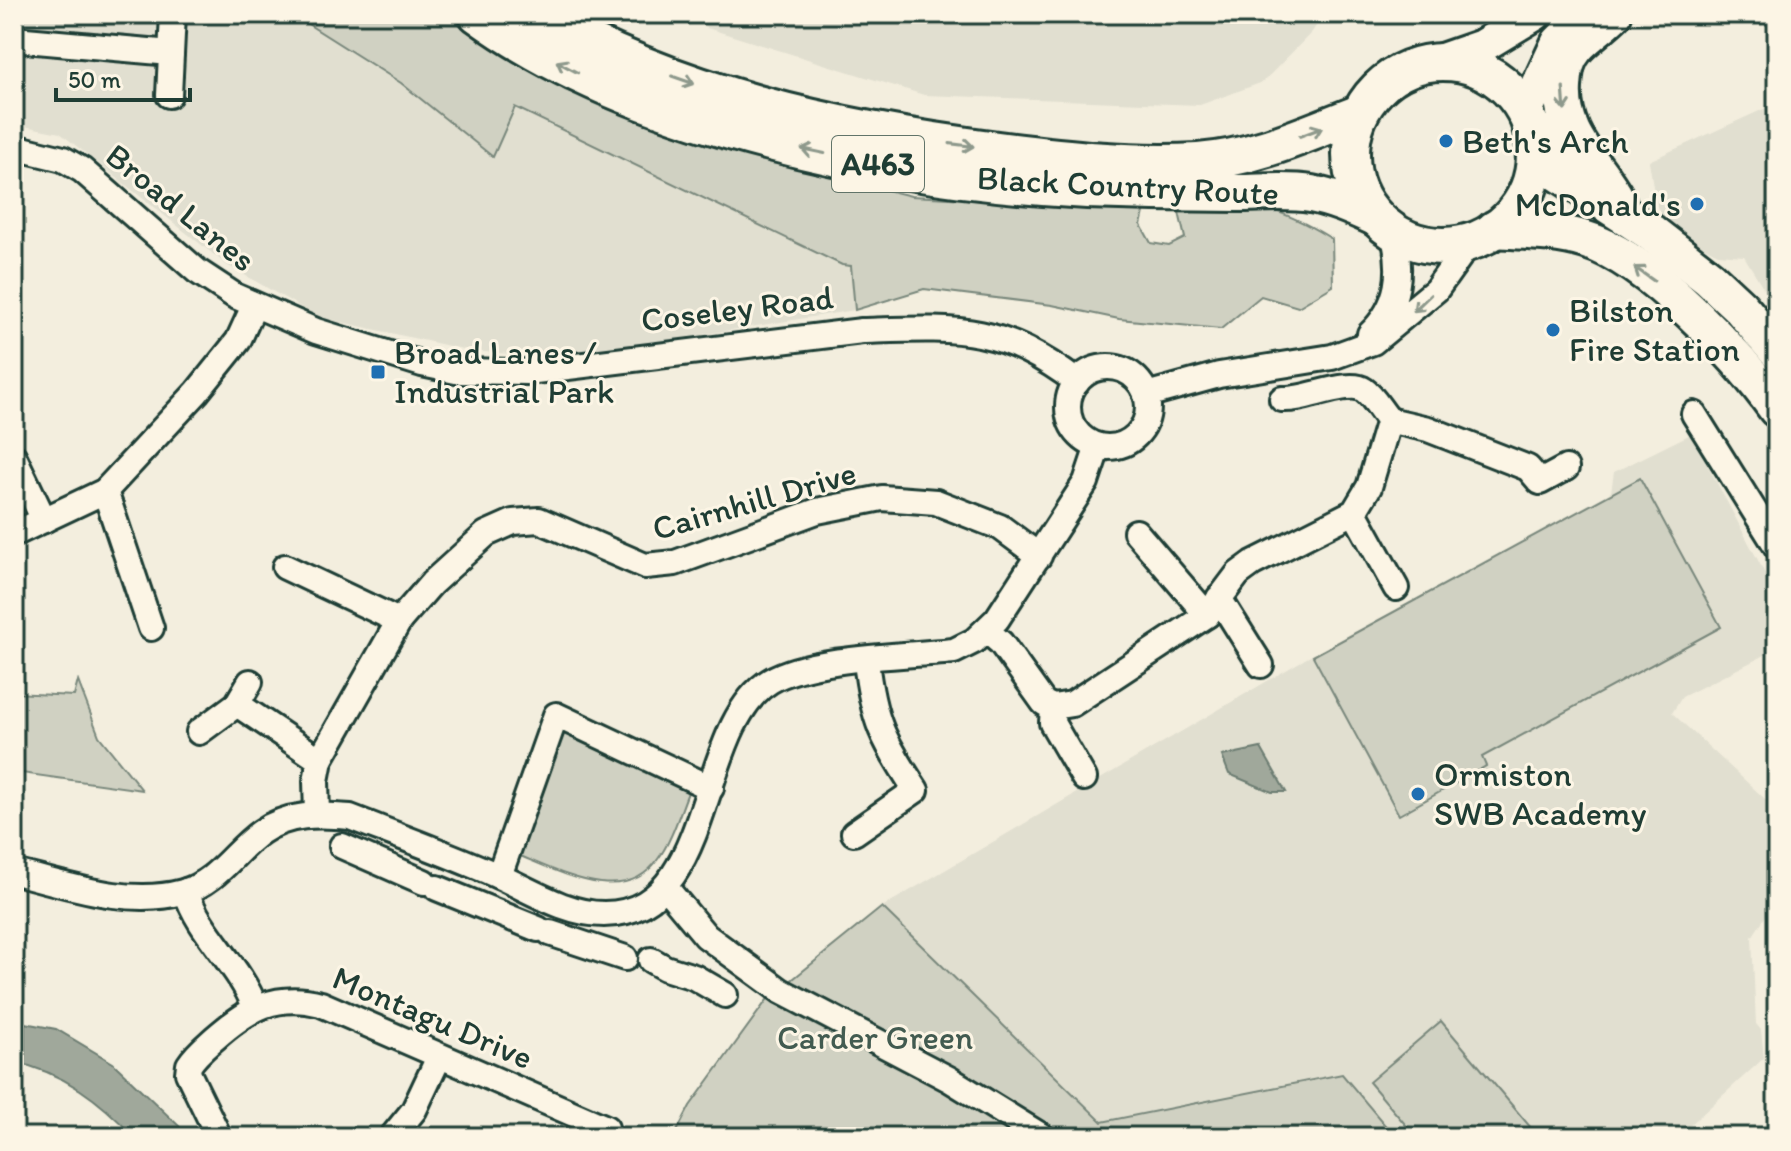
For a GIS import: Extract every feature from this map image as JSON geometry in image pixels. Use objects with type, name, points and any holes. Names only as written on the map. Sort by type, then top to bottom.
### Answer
[{"type":"highway","name":"Black Country Route","points":[[477,14],[501,32],[585,77],[707,123],[817,153],[1015,185],[1167,193],[1307,193],[1337,200],[1383,224]]},
{"type":"highway","name":"Black Country Route","points":[[535,14],[613,55],[772,111],[945,143],[1054,157],[1211,160],[1261,150],[1360,113]]},
{"type":"highway","points":[[1613,14],[1577,47],[1564,66],[1562,97],[1567,125],[1578,148],[1626,217]]},
{"type":"highway","name":"A463","points":[[1777,351],[1740,307],[1709,278],[1626,217],[1553,169],[1530,117],[1514,92],[1487,74],[1455,64],[1433,63],[1390,79],[1373,94],[1360,113],[1351,141],[1351,169],[1360,196],[1383,224],[1428,245],[1483,235],[1546,232],[1589,241],[1614,253],[1697,317],[1777,409]]},
{"type":"highway","points":[[1483,235],[1512,214],[1525,193],[1535,151],[1530,117]]},
{"type":"main road","points":[[1433,63],[1482,46],[1535,14]]},
{"type":"main road","points":[[1530,117],[1558,42],[1586,14]]},
{"type":"street","points":[[169,95],[173,14]]},
{"type":"street","points":[[14,39],[171,53]]},
{"type":"street","name":"Broad Lanes","points":[[14,147],[63,159],[82,170],[197,271],[254,306],[316,331],[395,357]]},
{"type":"street","points":[[1357,347],[1382,323],[1394,301],[1399,256],[1383,224]]},
{"type":"street","points":[[1146,395],[1219,375],[1332,357],[1373,342],[1436,290],[1483,235]]},
{"type":"street","points":[[14,534],[105,491],[238,341],[254,306]]},
{"type":"street","name":"Coseley Road","points":[[395,357],[456,371],[527,372],[862,331],[947,330],[1005,338],[1044,357],[1077,382]]},
{"type":"street","points":[[1111,367],[1136,378],[1146,395],[1148,412],[1137,435],[1114,447],[1098,446],[1083,438],[1069,414],[1068,404],[1077,382],[1087,373],[1111,367]]},
{"type":"street","points":[[1282,399],[1298,400],[1353,386],[1363,390],[1389,420],[1428,429],[1528,468],[1545,491],[1566,468]]},
{"type":"street","points":[[1694,414],[1777,547]]},
{"type":"street","points":[[987,631],[1001,643],[1037,697],[1053,707],[1072,704],[1107,683],[1130,663],[1213,606],[1238,574],[1253,563],[1354,512],[1369,487],[1389,420]]},
{"type":"street","points":[[14,872],[107,894],[144,898],[186,891],[220,873],[261,832],[287,819],[317,814],[350,817],[578,911],[623,912],[645,904],[666,888],[743,713],[767,682],[797,668],[954,651],[987,631],[1086,482],[1098,446]]},
{"type":"street","points":[[14,457],[44,520]]},
{"type":"street","points":[[105,491],[151,628]]},
{"type":"street","name":"Cairnhill Drive","points":[[317,814],[316,781],[320,760],[399,621],[432,583],[486,534],[513,522],[539,520],[645,566],[675,563],[817,511],[882,498],[936,502],[1000,527],[1039,556]]},
{"type":"street","points":[[1354,512],[1396,588]]},
{"type":"street","points":[[1136,532],[1213,606],[1261,665]]},
{"type":"street","points":[[285,567],[399,621]]},
{"type":"street","points":[[854,833],[916,790],[882,739],[873,711],[866,661]]},
{"type":"street","points":[[199,732],[237,704],[250,682]]},
{"type":"street","points":[[237,704],[320,760]]},
{"type":"street","points":[[1053,707],[1052,723],[1084,778]]},
{"type":"street","points":[[500,914],[506,879],[556,715],[711,788]]},
{"type":"street","points":[[380,863],[392,834]]},
{"type":"street","points":[[342,846],[500,914],[625,958]]},
{"type":"street","points":[[666,888],[706,936],[781,991],[949,1079],[1043,1137]]},
{"type":"street","points":[[186,891],[195,915],[233,964],[255,1007]]},
{"type":"street","points":[[591,947],[597,913]]},
{"type":"street","points":[[651,960],[665,968],[680,970],[721,992],[735,960]]},
{"type":"street","name":"Montagu Drive","points":[[219,1137],[188,1073],[194,1057],[255,1007],[289,999],[307,1000],[439,1057],[578,1127],[606,1128]]},
{"type":"street","points":[[392,1137],[414,1110],[439,1057]]},
{"type":"shaded area","points":[[14,14],[292,14],[409,88],[492,157],[514,107],[842,265],[851,266],[855,310],[558,358],[472,351],[318,317],[227,265],[60,133],[14,124]]},
{"type":"shaded area","points":[[696,14],[1324,14],[1312,32],[1263,82],[1200,105],[924,95],[707,28]]},
{"type":"shaded area","points":[[1777,103],[1777,310],[1744,256],[1718,254],[1671,230],[1656,205],[1649,161]]},
{"type":"shaded area","name":"Ormiston SWB Academy","points":[[1691,434],[1777,596],[1777,649],[1682,697],[1672,713],[1777,810],[1777,899],[1752,937],[1756,1024],[1761,1030],[1764,1058],[1677,1137],[1395,1137],[1341,1074],[1102,1122],[882,907],[1305,659],[1611,492],[1614,472]]},
{"type":"shaded area","points":[[1261,748],[1286,792],[1272,792],[1229,774],[1222,756]]},
{"type":"shaded area","points":[[14,1021],[56,1029],[113,1063],[179,1126],[185,1137],[134,1137],[80,1090],[49,1073],[14,1062]]},
{"type":"green space","points":[[292,14],[452,14],[565,90],[748,155],[911,196],[1145,208],[1141,225],[1151,243],[1169,246],[1185,238],[1178,208],[1223,205],[1275,211],[1332,239],[1333,286],[1298,307],[1261,296],[1221,329],[1119,319],[1052,305],[924,289],[855,310],[851,266],[842,265],[515,107],[493,157],[401,83]]},
{"type":"green space","points":[[1640,478],[1721,627],[1482,757],[1486,766],[1399,815],[1313,656]]},
{"type":"green space","points":[[78,681],[99,736],[142,790],[14,772],[14,693],[74,696]]},
{"type":"green space","points":[[563,729],[691,785],[668,842],[644,874],[627,882],[609,884],[570,876],[515,854]]},
{"type":"green space","name":"Carder Green","points":[[882,907],[1102,1122],[1342,1074],[1395,1137],[674,1137],[690,1106],[767,1000]]},
{"type":"green space","points":[[1441,1021],[1537,1135],[1416,1137],[1369,1082]]},
{"type":"place","name":"Beth's Arch","points":[[1446,141]]},
{"type":"place","name":"McDonald's","points":[[1697,204]]},
{"type":"place","name":"Bilston Fire Station","points":[[1553,330]]},
{"type":"place","name":"Broad Lanes / Industrial Park","points":[[378,372]]},
{"type":"place","name":"Ormiston SWB Academy","points":[[1418,794]]}]
